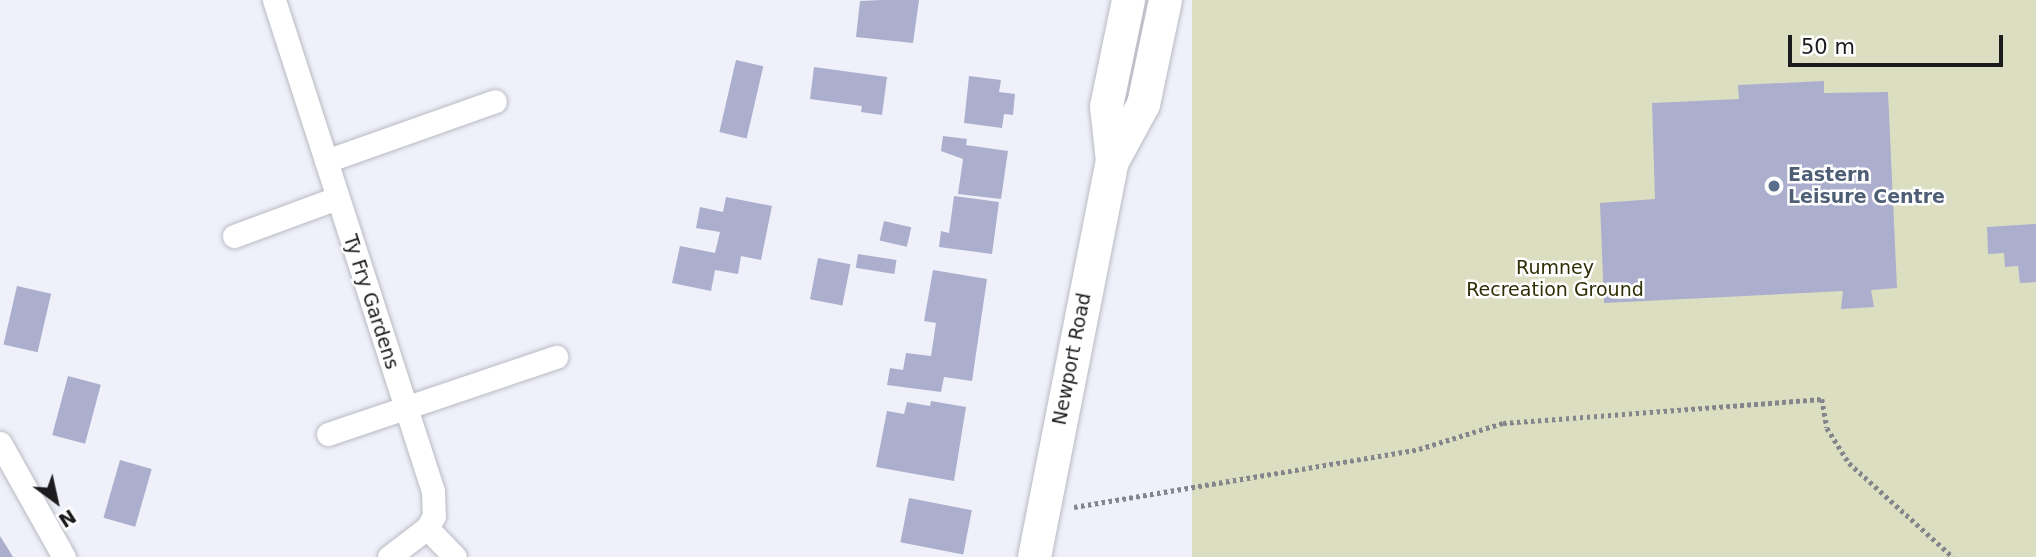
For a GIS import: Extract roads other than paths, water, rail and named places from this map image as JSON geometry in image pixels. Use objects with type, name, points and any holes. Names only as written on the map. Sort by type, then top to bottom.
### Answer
[{"type":"main road","name":"Newport Road","points":[[1112,161],[1106,106],[1128,0]]},
{"type":"main road","name":"Newport Road","points":[[1034,557],[1112,161],[1143,104],[1165,0]]},
{"type":"street","name":"Ty Fry Gardens","points":[[274,0],[433,491],[434,516],[427,528]]},
{"type":"street","points":[[326,161],[495,101]]},
{"type":"street","points":[[234,236],[337,198]]},
{"type":"street","points":[[328,434],[556,357]]},
{"type":"street","points":[[0,443],[64,557]]},
{"type":"street","points":[[389,557],[427,528],[455,557]]},
{"type":"place","name":"Eastern Leisure Centre","points":[[1774,186]]},
{"type":"park label","name":"Rumney Recreation Ground","points":[[1555,279]]}]
